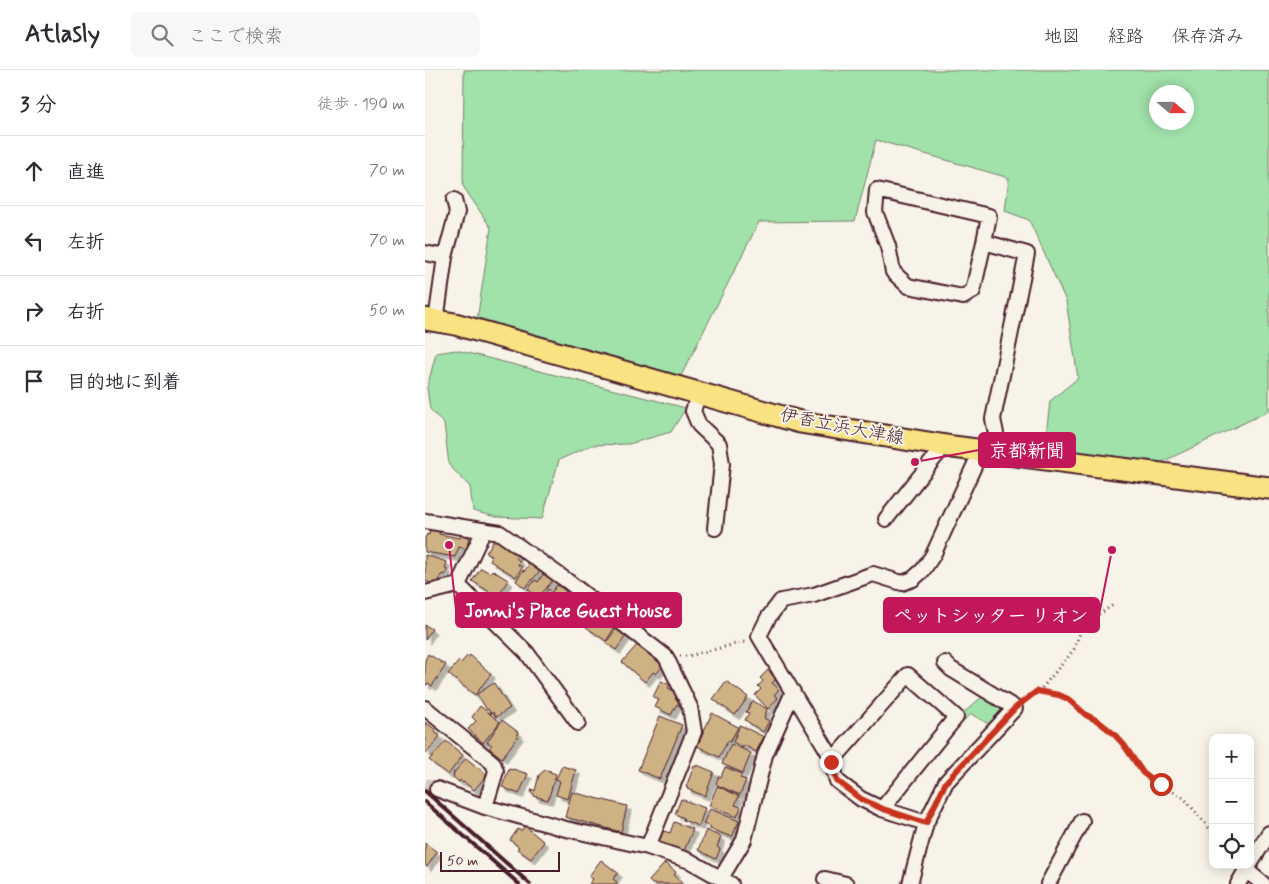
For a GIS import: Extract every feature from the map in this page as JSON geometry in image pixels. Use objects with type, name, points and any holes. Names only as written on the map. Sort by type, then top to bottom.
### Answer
[{"type":"main road","name":"伊香立浜大津線","points":[[430,320],[455,324],[800,422],[944,446],[1269,488]]},
{"type":"street","points":[[877,190],[989,216],[984,242],[973,291],[963,296],[908,286],[893,272],[888,246],[875,212],[877,190]]},
{"type":"street","points":[[430,320],[457,212],[454,200]]},
{"type":"street","points":[[926,823],[883,809],[861,799],[837,781],[829,752],[759,636],[768,618],[781,601],[814,595],[873,574],[902,583],[913,579],[923,570],[933,555],[991,452],[993,419],[1027,254],[984,242]]},
{"type":"street","points":[[425,253],[445,257]]},
{"type":"street","points":[[699,393],[693,411],[699,424],[719,444],[721,464],[715,528]]},
{"type":"street","points":[[886,519],[944,446]]},
{"type":"street","points":[[425,521],[501,533],[567,580],[666,657],[690,707],[694,732],[648,847]]},
{"type":"street","points":[[425,593],[458,584],[484,530]]},
{"type":"street","points":[[458,584],[527,653],[578,723]]},
{"type":"street","points":[[910,884],[926,823],[946,782],[1015,708],[951,669],[945,663]]},
{"type":"street","points":[[831,762],[908,675],[956,717],[883,809]]},
{"type":"street","points":[[437,789],[485,807],[566,829],[648,847],[690,861],[726,881],[744,840],[765,755],[793,692]]},
{"type":"street","points":[[425,708],[493,763],[496,771],[485,807]]},
{"type":"street","points":[[1048,884],[1082,821]]},
{"type":"street","points":[[1254,858],[1269,833]]},
{"type":"street","points":[[1238,884],[1247,869]]},
{"type":"street","points":[[1251,869],[1263,884]]},
{"type":"street","points":[[825,879],[846,884]]},
{"type":"path","points":[[1015,708],[1037,691],[1074,649],[1083,625],[1113,605]]},
{"type":"path","points":[[666,657],[689,656],[743,642],[765,646]]},
{"type":"path","points":[[1037,691],[1059,695],[1068,699],[1086,715],[1104,726],[1124,745],[1143,773],[1184,798],[1209,828]]},
{"type":"green space","points":[[464,70],[1269,70],[1269,411],[1158,464],[1044,452],[1050,401],[1078,378],[1066,301],[1029,220],[1005,211],[1009,178],[876,140],[855,221],[759,222],[680,378],[477,320],[491,228],[463,186]]},
{"type":"green space","points":[[456,350],[686,408],[671,432],[629,444],[592,445],[559,460],[542,519],[496,517],[473,511],[470,487],[449,465],[444,424],[430,409],[427,388],[436,353]]},
{"type":"green space","points":[[985,694],[1008,709],[992,726],[971,714],[963,721],[960,716]]},
{"type":"building","points":[[430,528],[440,530],[439,534],[460,538],[461,534],[469,536],[467,549],[459,547],[455,557],[425,552],[425,537],[427,534],[429,535]]},
{"type":"building","points":[[495,538],[519,553],[516,558],[520,561],[518,565],[522,567],[516,577],[490,561],[492,557],[486,553]]},
{"type":"building","points":[[425,555],[447,562],[446,574],[441,575],[438,585],[425,581]]},
{"type":"building","points":[[530,563],[540,571],[525,588],[516,581]]},
{"type":"building","points":[[481,568],[490,573],[492,570],[508,580],[498,597],[472,581]]},
{"type":"building","points":[[544,573],[553,580],[538,598],[528,589],[535,580],[538,582]]},
{"type":"building","points":[[557,585],[566,591],[553,607],[546,603],[548,600],[543,597],[548,589],[552,592]]},
{"type":"building","points":[[601,613],[617,624],[606,641],[586,627],[595,615],[598,617]]},
{"type":"building","points":[[425,625],[432,629],[425,640]]},
{"type":"building","points":[[618,626],[628,633],[616,650],[606,643]]},
{"type":"building","points":[[637,645],[640,648],[642,646],[663,666],[656,674],[653,672],[645,682],[622,662]]},
{"type":"building","points":[[428,654],[446,665],[432,686],[428,683],[427,685],[425,684],[425,660]]},
{"type":"building","points":[[470,655],[491,674],[475,695],[448,674],[459,661],[461,663]]},
{"type":"building","points":[[768,670],[776,679],[772,683],[779,689],[774,695],[778,698],[768,709],[755,695],[761,689],[758,686],[763,681],[760,678]]},
{"type":"building","points":[[661,681],[670,685],[668,688],[678,693],[675,699],[681,702],[679,706],[677,704],[671,715],[655,707],[659,700],[653,697]]},
{"type":"building","points":[[726,681],[748,697],[735,715],[713,699]]},
{"type":"building","points":[[494,683],[510,708],[496,717],[493,712],[491,714],[487,710],[477,694]]},
{"type":"building","points":[[753,701],[767,709],[764,718],[769,721],[763,732],[745,720],[749,713],[746,712]]},
{"type":"building","points":[[480,706],[500,722],[483,743],[468,729],[476,721],[472,717]]},
{"type":"building","points":[[712,713],[738,727],[719,757],[697,746]]},
{"type":"building","points":[[660,716],[682,725],[660,779],[638,770]]},
{"type":"building","points":[[502,720],[518,732],[517,734],[519,735],[502,758],[489,748],[492,745],[487,742]]},
{"type":"building","points":[[425,722],[436,730],[434,732],[440,736],[427,753],[425,752]]},
{"type":"building","points":[[740,725],[764,737],[756,752],[744,745],[743,748],[733,742]]},
{"type":"building","points":[[446,741],[463,755],[448,775],[429,760]]},
{"type":"building","points":[[731,744],[751,753],[743,773],[722,764]]},
{"type":"building","points":[[466,758],[487,775],[474,790],[464,782],[460,780],[459,782],[453,777],[453,774]]},
{"type":"building","points":[[697,765],[714,772],[705,796],[686,787],[694,766],[696,767]]},
{"type":"building","points":[[562,766],[576,770],[568,799],[556,795],[560,781],[556,779]]},
{"type":"building","points":[[725,767],[742,774],[740,778],[746,780],[740,795],[717,785],[719,776],[721,777]]},
{"type":"building","points":[[509,769],[528,774],[519,794],[502,787]]},
{"type":"building","points":[[545,770],[556,774],[548,800],[534,796],[531,793],[532,789],[535,791],[539,775]]},
{"type":"building","points":[[717,786],[739,796],[735,805],[741,807],[737,817],[709,806]]},
{"type":"building","points":[[572,792],[627,806],[621,832],[565,817]]},
{"type":"building","points":[[681,799],[705,808],[699,826],[683,820],[684,818],[675,814]]},
{"type":"building","points":[[710,809],[739,821],[732,837],[710,829],[711,827],[703,824]]},
{"type":"building","points":[[674,822],[693,829],[684,851],[680,850],[679,852],[656,844],[661,830],[670,833]]},
{"type":"building","points":[[525,826],[544,842],[531,859],[517,849],[519,847],[510,840],[518,829],[521,831]]},
{"type":"building","points":[[706,830],[721,837],[717,847],[720,849],[716,859],[698,850]]},
{"type":"building","points":[[425,843],[437,852],[427,867],[425,865]]},
{"type":"building","points":[[601,860],[618,873],[613,879],[617,882],[616,884],[589,884],[593,879],[589,876]]},
{"type":"building","points":[[665,863],[676,872],[674,875],[682,882],[680,884],[652,884],[649,881]]},
{"type":"tunnel","points":[[425,785],[437,789]]},
{"type":"railway","points":[[425,791],[530,884]]},
{"type":"railway","points":[[425,802],[519,884]]},
{"type":"place","name":"京都新聞","points":[[915,462]]},
{"type":"place","name":"Jonni's Place Guest House","points":[[449,545]]},
{"type":"place","name":"ペットシッター リオン","points":[[1112,550]]},
{"type":"route","points":[[831,762],[837,781],[861,799],[883,809],[926,823],[946,782],[1015,708],[1037,691],[1059,695],[1068,699],[1086,715],[1098,721],[1124,745],[1143,773],[1161,784]]}]
